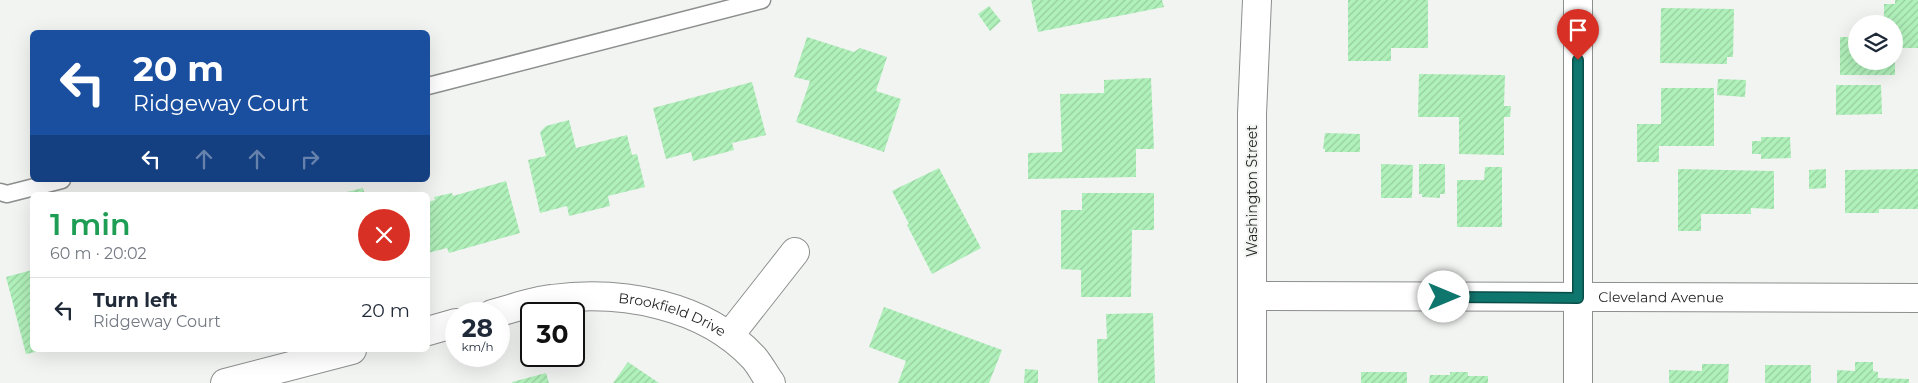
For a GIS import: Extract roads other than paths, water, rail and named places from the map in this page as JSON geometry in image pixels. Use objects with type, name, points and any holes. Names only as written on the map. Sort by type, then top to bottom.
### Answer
[{"type":"street","name":"Washington Street","points":[[1252,383],[1252,114],[1257,0]]},
{"type":"street","points":[[1578,0],[1578,383]]},
{"type":"street","points":[[729,336],[795,252]]},
{"type":"street","name":"Cleveland Avenue","points":[[1252,296],[1918,298]]},
{"type":"street","name":"Brookfield Drive","points":[[510,309],[551,299],[592,297],[638,299],[679,311],[721,330],[754,358],[771,383]]},
{"type":"street","points":[[430,330],[445,326]]},
{"type":"street","points":[[225,383],[344,352]]},
{"type":"lane","points":[[430,85],[762,0]]},
{"type":"lane","points":[[0,192],[7,194],[54,182]]}]
